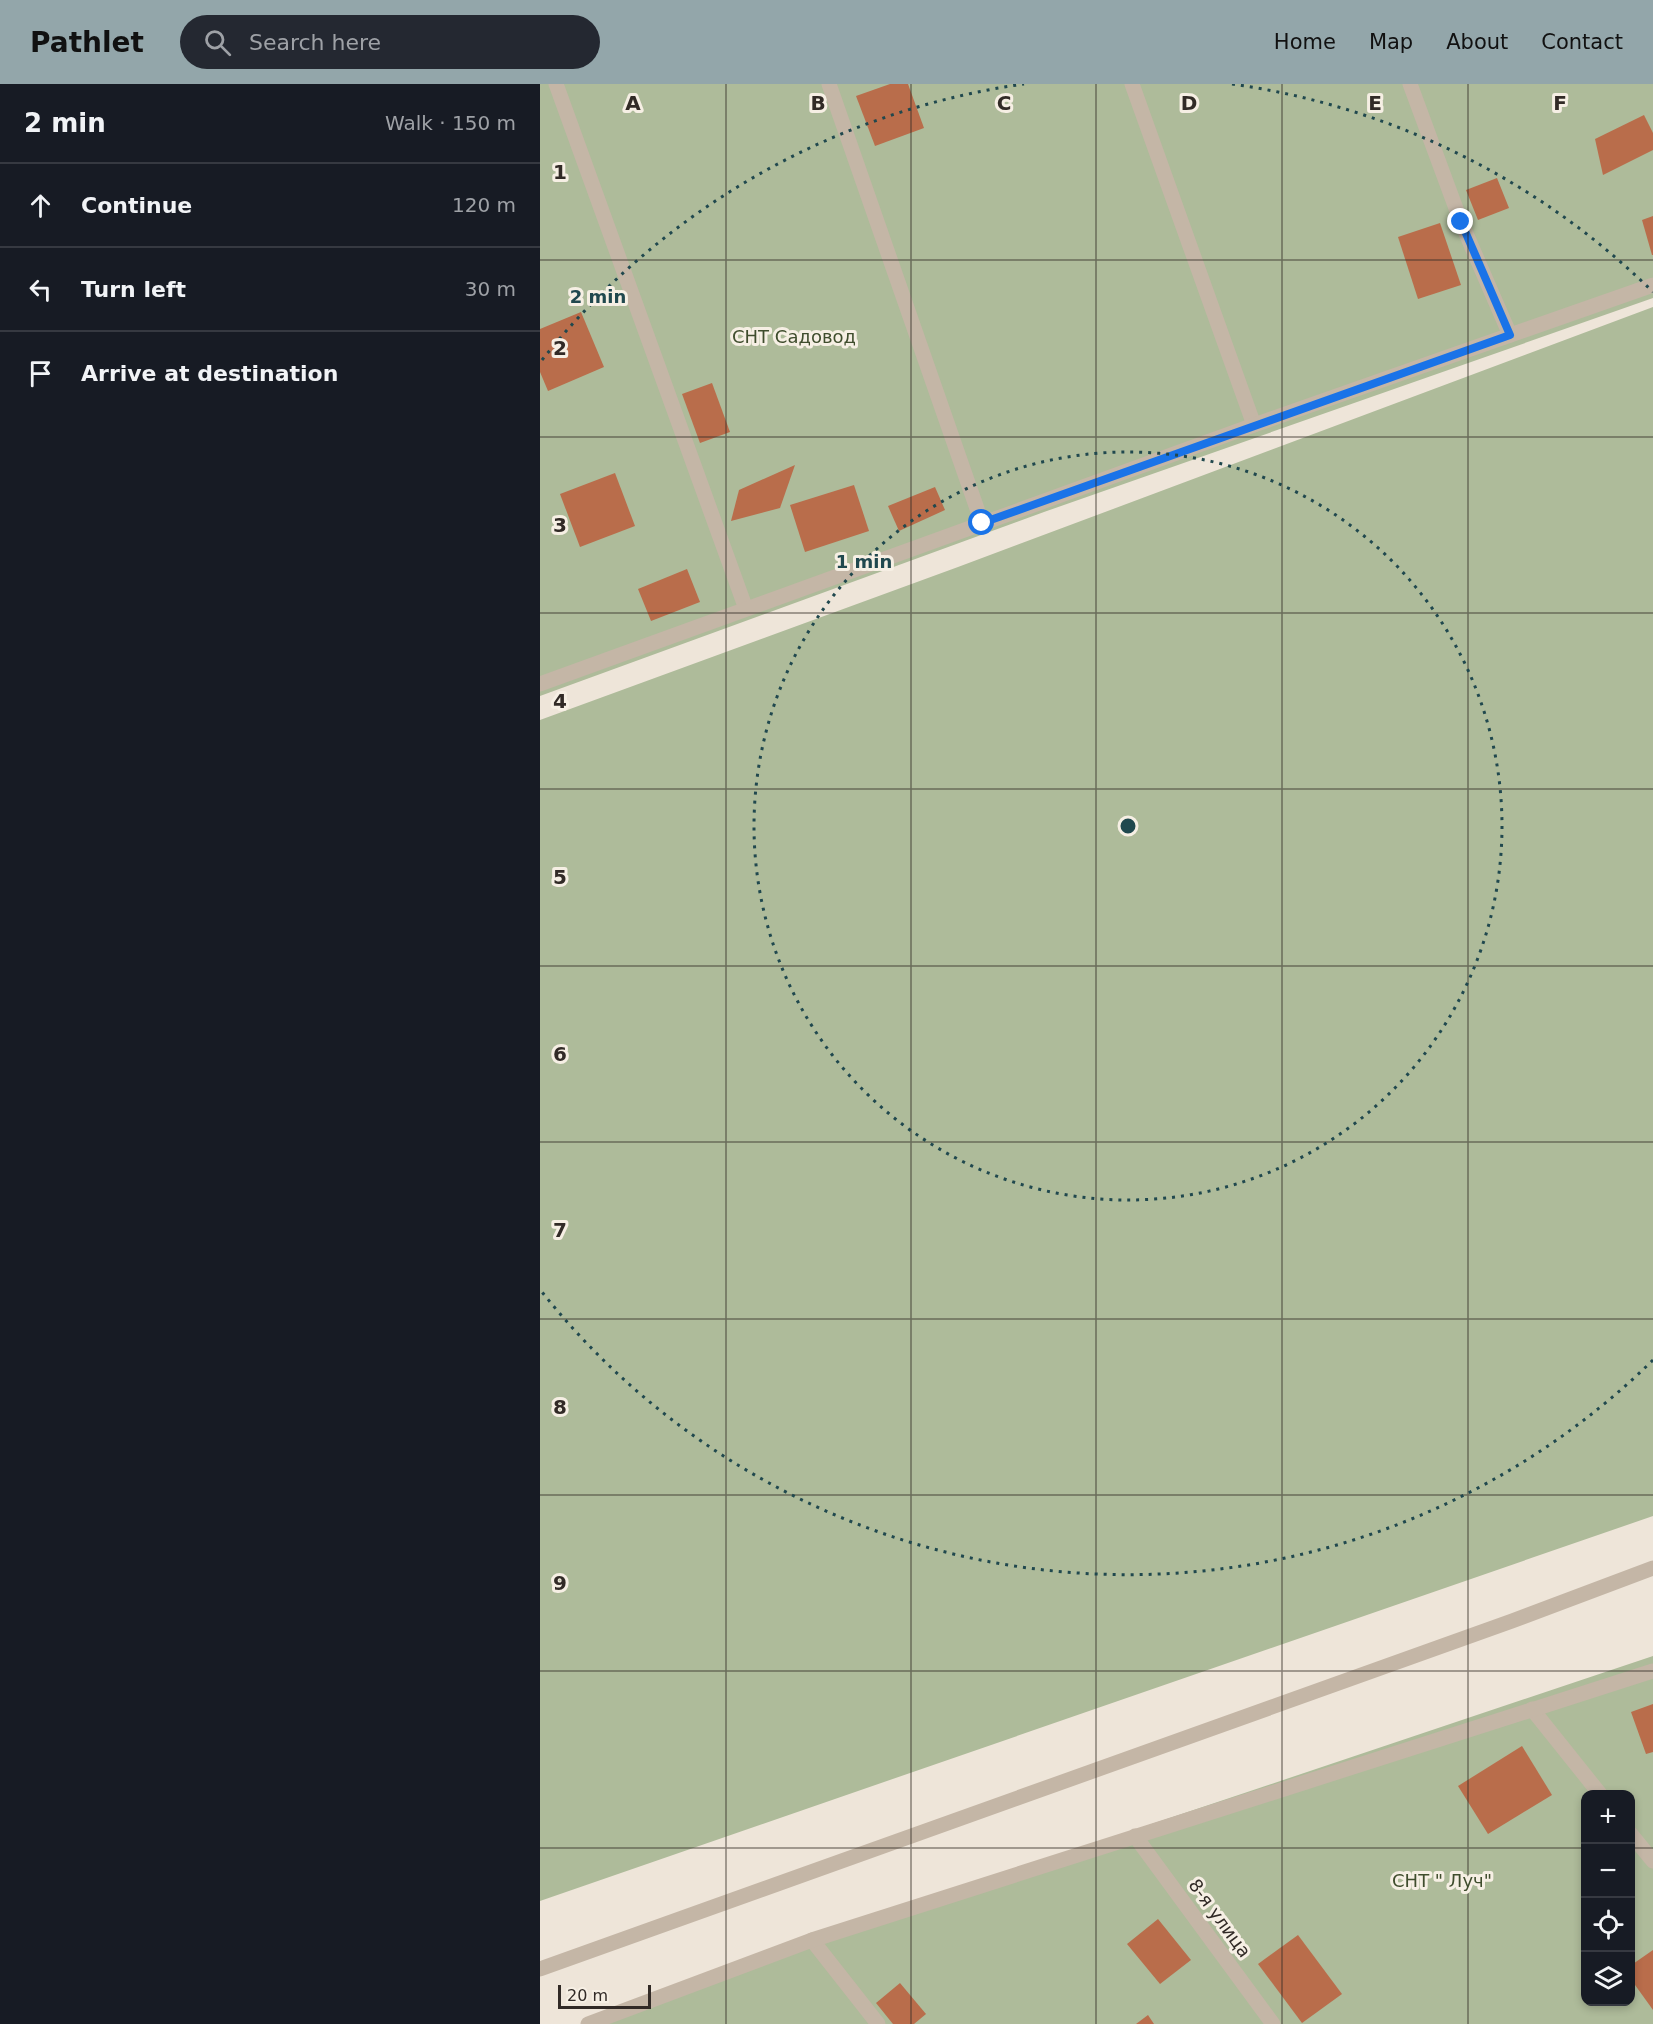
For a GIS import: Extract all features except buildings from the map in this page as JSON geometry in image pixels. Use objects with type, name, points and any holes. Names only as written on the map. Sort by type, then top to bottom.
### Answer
[{"type":"street","points":[[555,84],[746,609]]},
{"type":"street","points":[[829,84],[982,523]]},
{"type":"street","points":[[1132,84],[1254,425]]},
{"type":"street","points":[[1410,84],[1461,222],[1510,335]]},
{"type":"street","points":[[540,684],[1254,425],[1653,285]]},
{"type":"street","points":[[540,1969],[1512,1621],[1653,1568]]},
{"type":"street","points":[[588,2024],[812,1940],[1653,1671]]},
{"type":"street","points":[[1532,1709],[1597,1790]]},
{"type":"street","name":"8-я улица","points":[[1136,1836],[1273,2024]]},
{"type":"street","points":[[1635,1839],[1653,1861]]},
{"type":"street","points":[[812,1940],[878,2024]]},
{"type":"green space","name":"СНТ Садовод","points":[[540,84],[1653,84],[1653,298],[1044,512],[540,696]]},
{"type":"green space","points":[[1653,307],[1653,1516],[540,1901],[540,720],[958,567]]},
{"type":"green space","name":"СНТ \" Луч\"","points":[[1653,1656],[1653,2024],[581,2024],[815,1937]]},
{"type":"route","points":[[982,523],[1510,335],[1461,222]]}]
